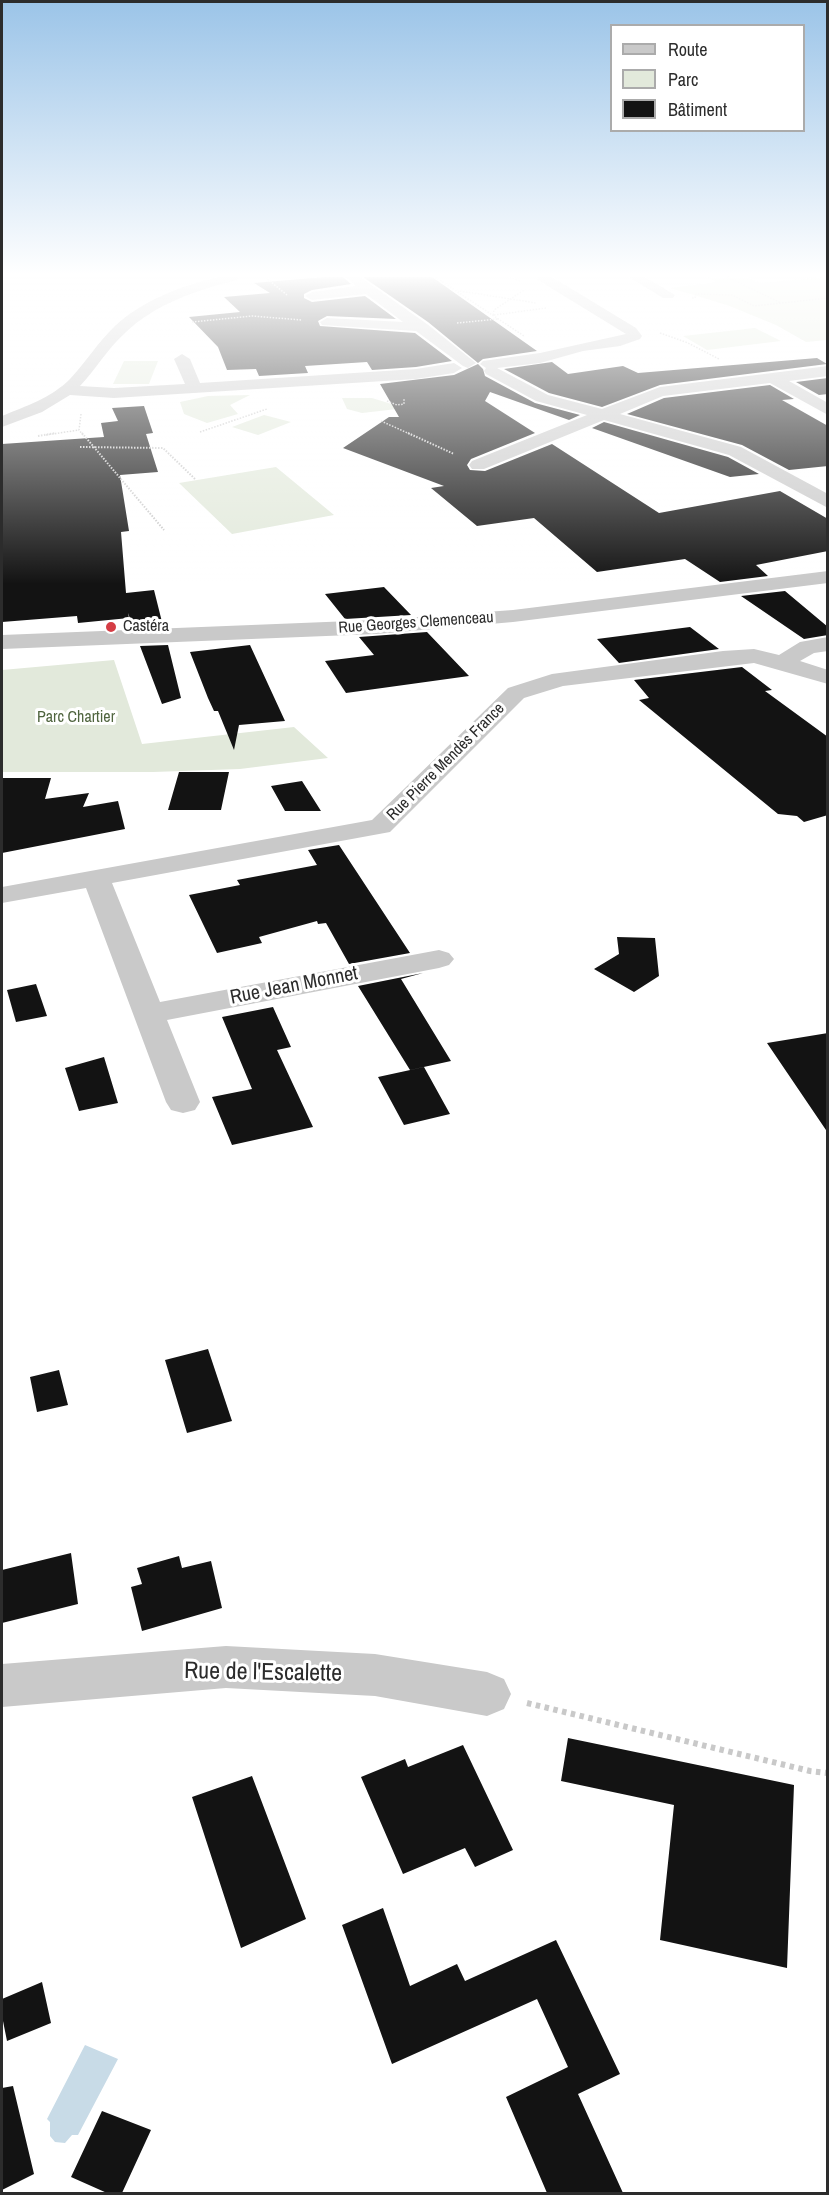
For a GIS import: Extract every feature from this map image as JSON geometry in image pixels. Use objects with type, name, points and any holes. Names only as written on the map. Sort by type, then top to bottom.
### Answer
[{"type":"street","points":[[2,422],[68,390],[77,379]]},
{"type":"street","points":[[191,379],[194,387]]},
{"type":"street","points":[[68,390],[114,393],[323,379]]},
{"type":"street","points":[[510,379],[542,398],[735,451],[828,502]]},
{"type":"street","points":[[477,465],[660,392],[758,379]]},
{"type":"street","points":[[774,379],[828,410]]},
{"type":"street","name":"Rue Georges Clemenceau","points":[[2,642],[399,626],[513,616],[828,577]]},
{"type":"street","points":[[782,663],[808,647],[828,644]]},
{"type":"street","name":"Rue Pierre Mendès France","points":[[2,895],[381,826],[516,693],[560,679],[754,656],[828,677]]},
{"type":"street","points":[[96,879],[183,1102]]},
{"type":"street","name":"Rue Jean Monnet","points":[[148,1014],[439,959]]},
{"type":"street","name":"Rue de l'Escalette","points":[[2,1686],[226,1667],[375,1675],[487,1694]]},
{"type":"path","points":[[81,413],[79,430],[164,530]]},
{"type":"path","points":[[381,421],[477,465]]},
{"type":"path","points":[[80,447],[163,448],[195,479]]},
{"type":"path","points":[[487,1694],[810,1771],[828,1773]]},
{"type":"green space","points":[[115,379],[151,379],[149,384],[113,384]]},
{"type":"green space","points":[[250,395],[230,405],[238,414],[207,423],[184,414],[180,402],[208,396]]},
{"type":"green space","points":[[342,398],[372,398],[398,406],[397,409],[362,413],[347,409]]},
{"type":"green space","points":[[264,415],[291,422],[258,435],[232,427]]},
{"type":"green space","points":[[276,467],[334,515],[232,534],[179,483]]},
{"type":"green space","name":"Parc Chartier","points":[[114,660],[142,744],[294,727],[328,758],[240,769],[153,772],[2,772],[2,670]]},
{"type":"water","points":[[85,2045],[118,2059],[78,2135],[72,2135],[65,2143],[55,2142],[50,2136],[50,2122],[47,2119]]},
{"type":"building","points":[[418,379],[491,379],[535,403],[580,415],[569,420],[490,392],[485,401],[535,433],[471,459],[467,465],[470,470],[485,471],[552,444],[659,513],[780,491],[828,519],[828,551],[756,565],[768,576],[720,582],[685,559],[597,572],[534,518],[477,526],[431,488],[444,486],[343,448],[389,417],[399,417],[380,384]]},
{"type":"building","points":[[524,379],[704,379],[660,385],[602,407],[549,393]]},
{"type":"building","points":[[828,379],[828,394],[819,395],[796,382]]},
{"type":"building","points":[[770,385],[794,399],[782,400],[828,426],[828,466],[789,470],[742,445],[627,414],[664,398]]},
{"type":"building","points":[[144,406],[153,433],[146,434],[158,472],[120,475],[129,531],[121,532],[126,593],[154,590],[163,626],[133,627],[128,613],[129,618],[78,623],[77,616],[2,622],[2,444],[104,437],[101,423],[118,421],[112,408]]},
{"type":"building","points":[[604,422],[728,457],[759,474],[730,477],[592,428]]},
{"type":"building","points":[[384,587],[411,615],[345,619],[325,594]]},
{"type":"building","points":[[785,591],[828,627],[828,635],[804,639],[741,596]]},
{"type":"building","points":[[690,627],[719,649],[619,663],[597,639]]},
{"type":"building","points":[[427,632],[469,676],[346,693],[325,661],[374,655],[359,637]]},
{"type":"building","points":[[168,645],[181,698],[162,704],[140,646]]},
{"type":"building","points":[[250,645],[285,721],[239,725],[234,750],[218,711],[214,711],[208,698],[190,652]]},
{"type":"building","points":[[742,667],[772,690],[765,691],[828,737],[828,815],[804,822],[797,816],[778,814],[639,700],[649,698],[634,680]]},
{"type":"building","points":[[179,772],[229,772],[221,810],[168,810]]},
{"type":"building","points":[[2,778],[51,778],[45,799],[89,793],[83,807],[118,801],[125,829],[2,853]]},
{"type":"building","points":[[302,781],[321,811],[285,811],[271,786]]},
{"type":"building","points":[[339,845],[410,953],[349,964],[326,923],[318,924],[317,921],[259,937],[262,943],[217,953],[189,895],[240,885],[237,880],[317,865],[308,850]]},
{"type":"building","points":[[617,937],[655,938],[659,976],[634,992],[594,969],[619,954]]},
{"type":"building","points":[[423,973],[401,979],[451,1061],[410,1070],[358,986]]},
{"type":"building","points":[[36,984],[47,1016],[16,1022],[7,990]]},
{"type":"building","points":[[273,1007],[291,1047],[277,1050],[313,1127],[232,1145],[212,1097],[252,1089],[222,1017]]},
{"type":"building","points":[[828,1033],[828,1133],[767,1043]]},
{"type":"building","points":[[104,1057],[118,1103],[79,1111],[65,1068]]},
{"type":"building","points":[[424,1067],[450,1114],[404,1125],[378,1077]]},
{"type":"building","points":[[208,1349],[232,1421],[187,1433],[165,1360]]},
{"type":"building","points":[[59,1370],[68,1405],[37,1412],[30,1377]]},
{"type":"building","points":[[71,1553],[78,1604],[2,1623],[2,1570]]},
{"type":"building","points":[[179,1556],[182,1568],[211,1561],[222,1608],[142,1631],[131,1587],[142,1584],[137,1568]]},
{"type":"building","points":[[568,1738],[794,1785],[787,1968],[660,1940],[674,1805],[561,1781]]},
{"type":"building","points":[[463,1745],[513,1850],[475,1867],[465,1848],[403,1874],[361,1777],[405,1759],[408,1767]]},
{"type":"building","points":[[252,1776],[306,1919],[241,1948],[192,1797]]},
{"type":"building","points":[[383,1908],[410,1986],[457,1964],[465,1981],[556,1940],[620,2074],[578,2094],[623,2193],[547,2193],[506,2097],[568,2067],[537,1999],[392,2064],[342,1925]]},
{"type":"building","points":[[42,1982],[51,2023],[7,2041],[2,2016],[2,1999]]},
{"type":"building","points":[[13,2086],[34,2174],[2,2190],[2,2088]]},
{"type":"building","points":[[102,2111],[151,2130],[122,2193],[107,2193],[71,2177]]},
{"type":"place","name":"Castéra","points":[[111,627]]}]
